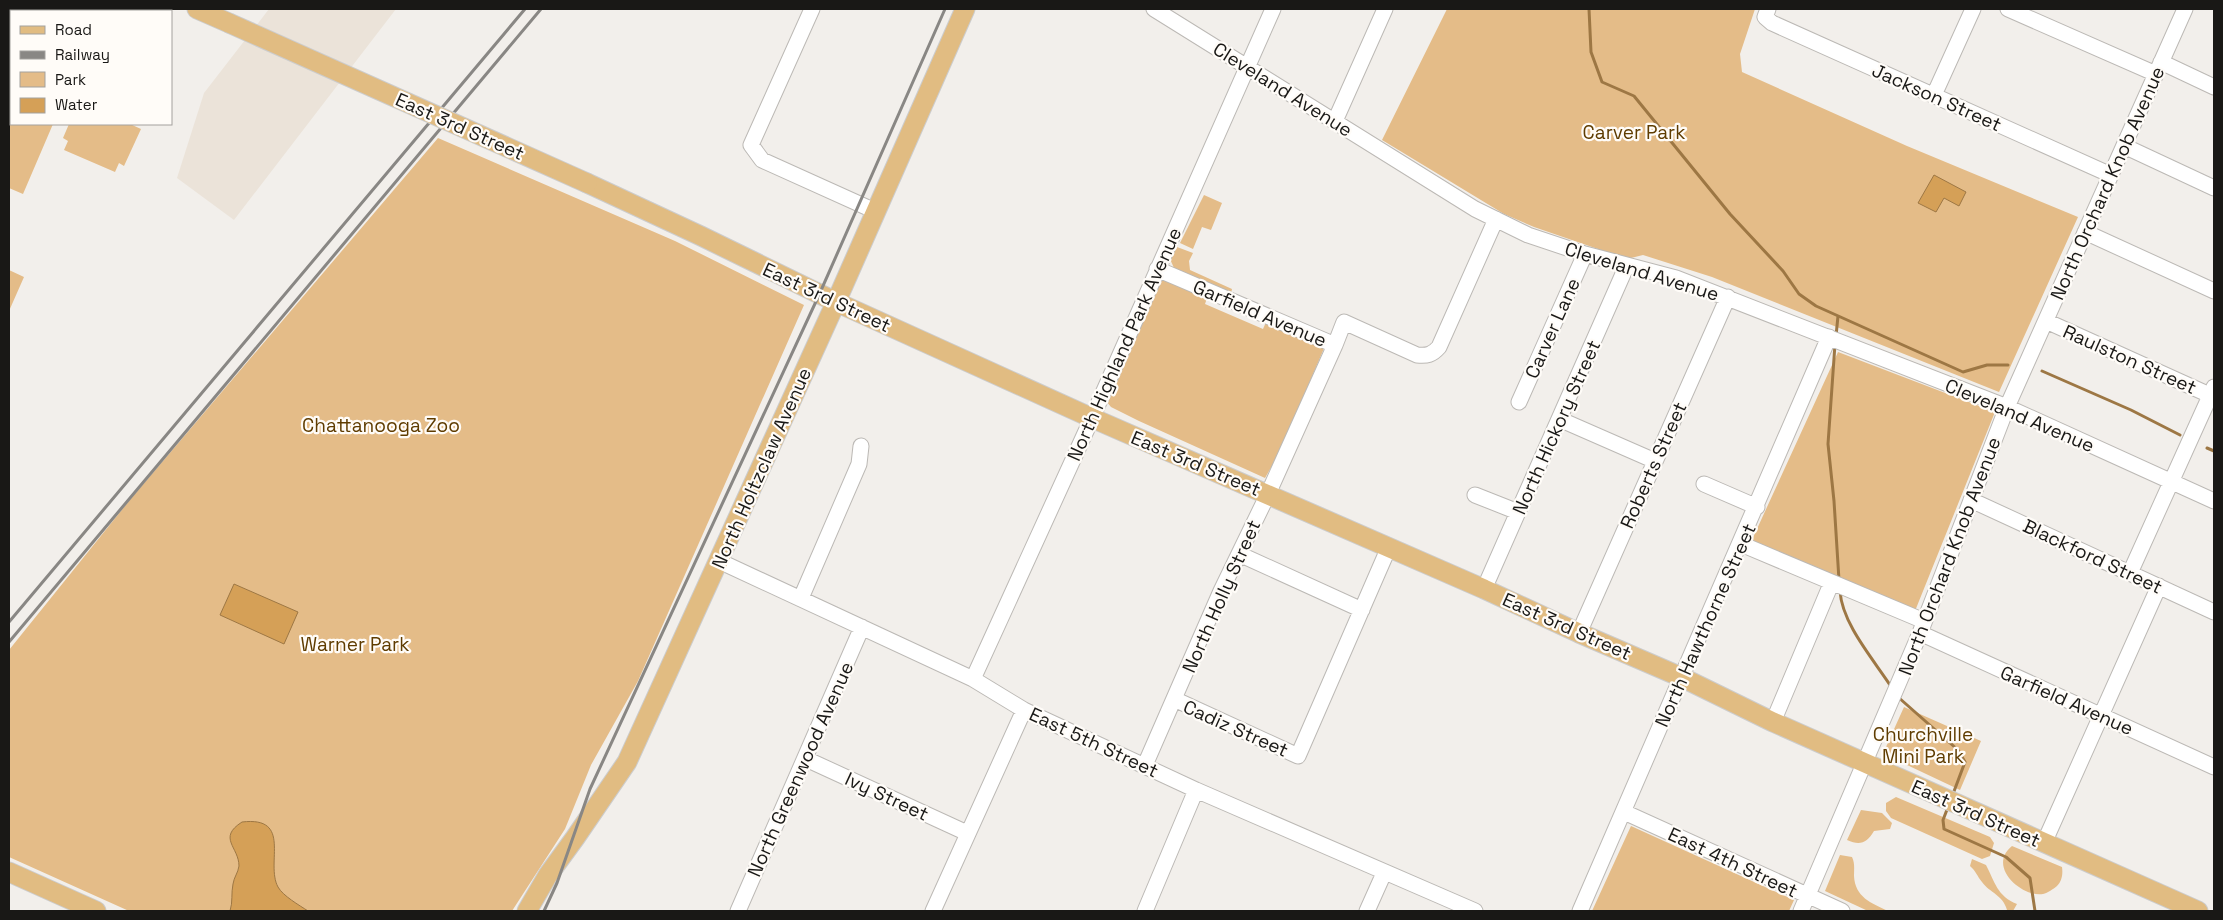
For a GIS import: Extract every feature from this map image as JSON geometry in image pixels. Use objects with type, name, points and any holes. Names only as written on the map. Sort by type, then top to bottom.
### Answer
[{"type":"main road","name":"East 3rd Street","points":[[197,9],[587,183],[836,302],[1092,418],[1390,547],[1681,677],[1865,764],[2198,911]]},
{"type":"main road","name":"North Holtzclaw Avenue","points":[[527,911],[548,875],[576,838],[627,762],[836,302],[874,211],[965,9]]},
{"type":"main road","points":[[11,874],[96,911]]},
{"type":"street","points":[[812,9],[751,146],[762,160],[874,211]]},
{"type":"street","name":"Cleveland Avenue","points":[[1155,9],[1246,68],[1335,121],[1475,209],[1528,235],[1585,254],[1676,278],[1728,297],[2007,407],[2214,501]]},
{"type":"street","name":"North Highland Park Avenue","points":[[973,679],[1092,418],[1272,9]]},
{"type":"street","points":[[1335,121],[1385,9]]},
{"type":"street","points":[[1934,96],[1973,9]]},
{"type":"street","points":[[2008,9],[2158,68],[2214,86]]},
{"type":"street","name":"North Orchard Knob Avenue","points":[[1801,911],[1922,627],[2007,407],[2184,9]]},
{"type":"street","name":"Jackson Street","points":[[1766,13],[1772,23],[2111,174]]},
{"type":"street","points":[[2124,146],[2214,188]]},
{"type":"street","name":"Garfield Avenue","points":[[1158,269],[1335,345],[1344,322],[1417,355],[1426,356],[1434,353],[1439,347],[1496,219]]},
{"type":"street","points":[[2085,232],[2214,291]]},
{"type":"street","name":"Carver Lane","points":[[1519,402],[1585,254]]},
{"type":"street","name":"North Hickory Street","points":[[1484,589],[1627,265]]},
{"type":"street","name":"Roberts Street","points":[[1579,633],[1728,297]]},
{"type":"street","name":"Raulston Street","points":[[2046,321],[2213,393]]},
{"type":"street","name":"North Hawthorne Street","points":[[1580,911],[1829,338]]},
{"type":"street","name":"North Holly Street","points":[[1145,766],[1239,554],[1335,345]]},
{"type":"street","points":[[2130,573],[2213,393]]},
{"type":"street","points":[[1560,419],[1655,461]]},
{"type":"street","points":[[801,598],[859,464],[861,446]]},
{"type":"street","points":[[1704,484],[1757,507]]},
{"type":"street","points":[[1475,495],[1518,512]]},
{"type":"street","name":"Blackford Street","points":[[1971,500],[2214,612]]},
{"type":"street","name":"Garfield Avenue","points":[[1741,544],[1831,584],[2102,716],[2214,767]]},
{"type":"street","points":[[1239,554],[1362,610],[1390,547]]},
{"type":"street","name":"East 5th Street","points":[[719,561],[973,679],[1024,710],[1196,790],[1475,911]]},
{"type":"street","points":[[1773,722],[1831,584]]},
{"type":"street","points":[[2044,843],[2159,586]]},
{"type":"street","name":"Cadiz Street","points":[[1174,699],[1298,756],[1362,610]]},
{"type":"street","name":"North Greenwood Avenue","points":[[738,911],[862,627]]},
{"type":"street","points":[[933,911],[1024,710]]},
{"type":"street","name":"Ivy Street","points":[[806,758],[967,833]]},
{"type":"street","points":[[1145,911],[1196,790]]},
{"type":"street","name":"East 4th Street","points":[[1624,812],[1842,911]]},
{"type":"street","points":[[1367,911],[1384,873]]},
{"type":"shaded area","points":[[269,9],[396,9],[234,220],[177,178],[204,93]]},
{"type":"green space","points":[[9,9],[95,9],[10,10],[10,125],[53,125],[23,194],[9,188]]},
{"type":"green space","name":"Carver Park","points":[[1447,9],[1755,9],[1740,54],[1742,72],[1907,146],[2078,217],[1999,392],[1712,277],[1643,255],[1627,259],[1534,227],[1504,214],[1382,140]]},
{"type":"green space","points":[[69,125],[132,125],[141,129],[124,166],[119,163],[115,172],[64,150],[68,141],[63,138]]},
{"type":"green space","name":"Warner Park","points":[[438,138],[675,241],[804,305],[638,681],[591,765],[565,829],[512,911],[129,911],[9,857],[9,650],[129,501]]},
{"type":"green space","points":[[1204,195],[1222,203],[1211,230],[1202,227],[1193,249],[1180,243]]},
{"type":"green space","points":[[1177,247],[1193,253],[1189,261],[1190,270],[1232,289],[1231,294],[1174,268],[1170,259]]},
{"type":"green space","points":[[9,270],[24,277],[9,311]]},
{"type":"green space","points":[[1164,275],[1207,298],[1205,304],[1263,329],[1267,320],[1325,346],[1280,452],[1265,478],[1139,421],[1111,407],[1106,401],[1147,307]]},
{"type":"green space","points":[[1838,352],[1995,412],[1915,611],[1751,542]]},
{"type":"green space","name":"Churchville Mini Park","points":[[1904,707],[1981,741],[1960,790],[1888,756],[1886,747]]},
{"type":"green space","points":[[1896,797],[1990,837],[1994,843],[1990,856],[1982,859],[1891,818],[1886,811],[1886,803]]},
{"type":"green space","points":[[1861,810],[1882,813],[1892,823],[1890,829],[1874,831],[1863,842],[1856,843],[1847,840]]},
{"type":"green space","points":[[1631,826],[1794,900],[1789,911],[1592,911]]},
{"type":"green space","points":[[2012,846],[2062,867],[2062,877],[2059,884],[2043,894],[2035,894],[2018,886],[2010,879],[2003,863],[2005,854]]},
{"type":"green space","points":[[1840,855],[1852,857],[1855,883],[1861,894],[1870,902],[1888,911],[1868,911],[1825,891]]},
{"type":"green space","points":[[1972,859],[1986,865],[2001,893],[2017,904],[2013,911],[2007,910],[2003,901],[1985,886],[1970,866]]},
{"type":"water","points":[[1934,175],[1966,192],[1959,206],[1944,198],[1936,212],[1918,203]]},
{"type":"water","points":[[234,584],[298,612],[284,644],[220,615]]},
{"type":"water","points":[[242,822],[258,822],[267,826],[272,834],[274,843],[275,877],[278,887],[287,897],[308,911],[230,911],[233,884],[239,866],[230,838],[231,833]]},
{"type":"waterway","points":[[1589,9],[1591,52],[1602,82],[1634,96],[1730,214],[1783,271],[1799,294],[1816,306],[1963,372],[1987,365],[2008,365]]},
{"type":"waterway","points":[[1836,336],[1838,316]]},
{"type":"waterway","points":[[1835,344],[1828,444],[1839,580]]},
{"type":"waterway","points":[[2042,371],[2131,410],[2180,435]]},
{"type":"waterway","points":[[2207,448],[2214,451]]},
{"type":"waterway","points":[[1840,591],[1846,616],[1868,654],[1892,688]]},
{"type":"waterway","points":[[1898,697],[1958,750],[1965,762],[1953,794]]},
{"type":"waterway","points":[[1948,807],[1943,820],[1944,829],[2006,857],[2030,878],[2035,911]]},
{"type":"railway","points":[[9,622],[525,9]]},
{"type":"railway","points":[[9,642],[541,9]]},
{"type":"railway","points":[[544,911],[557,883],[590,789],[819,295],[945,9]]},
{"type":"park label","name":"Chattanooga Zoo","points":[[381,425]]}]
